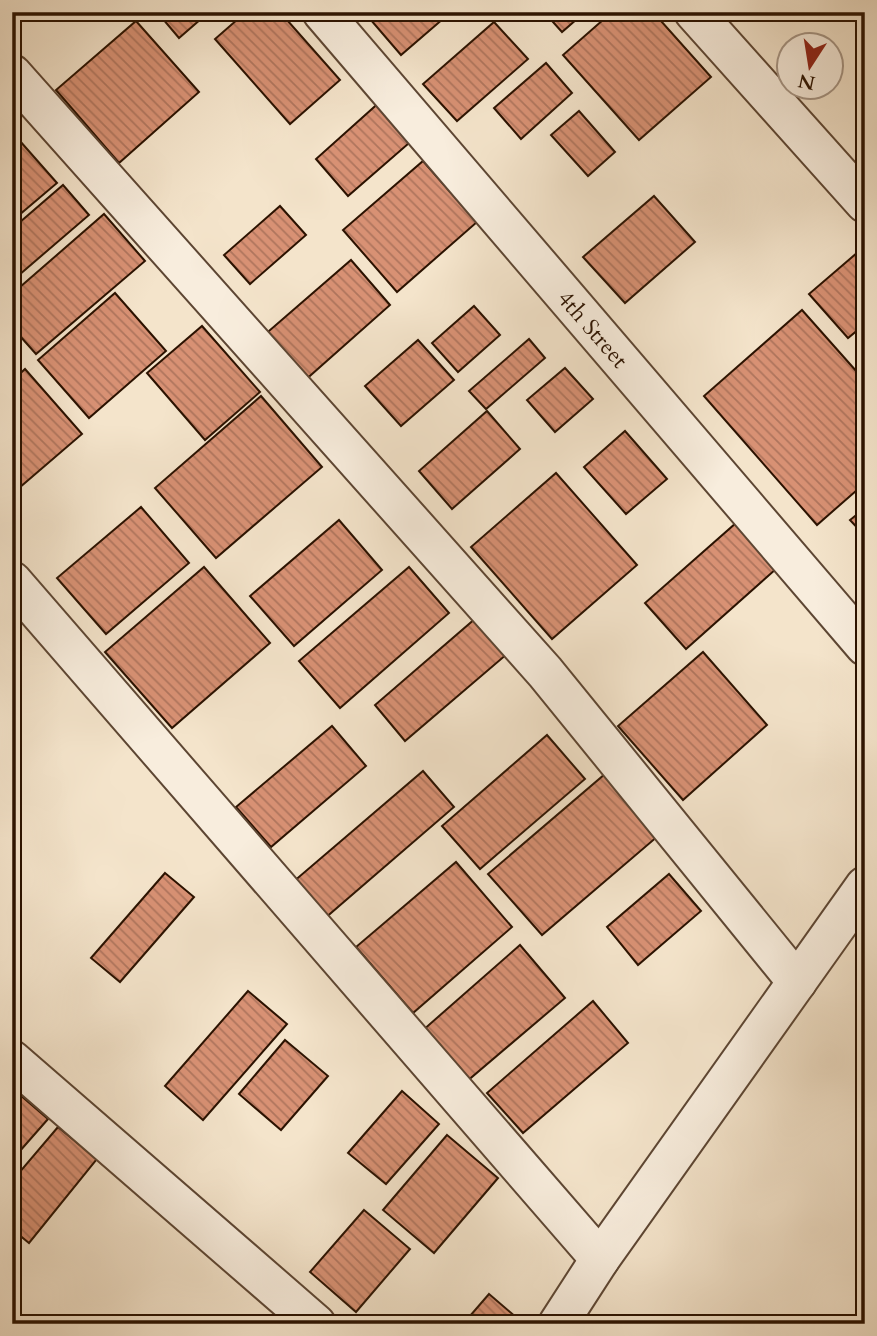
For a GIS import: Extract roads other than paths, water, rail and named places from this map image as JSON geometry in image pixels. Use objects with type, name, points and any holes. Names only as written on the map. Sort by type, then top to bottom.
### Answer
[{"type":"street","name":"4th Street","points":[[322,12],[865,646]]},
{"type":"street","points":[[694,12],[865,203]]},
{"type":"street","points":[[12,74],[545,673],[797,982]]},
{"type":"street","points":[[12,581],[600,1259]]},
{"type":"street","points":[[558,1324],[600,1259],[865,886]]},
{"type":"street","points":[[12,1060],[316,1324]]}]
